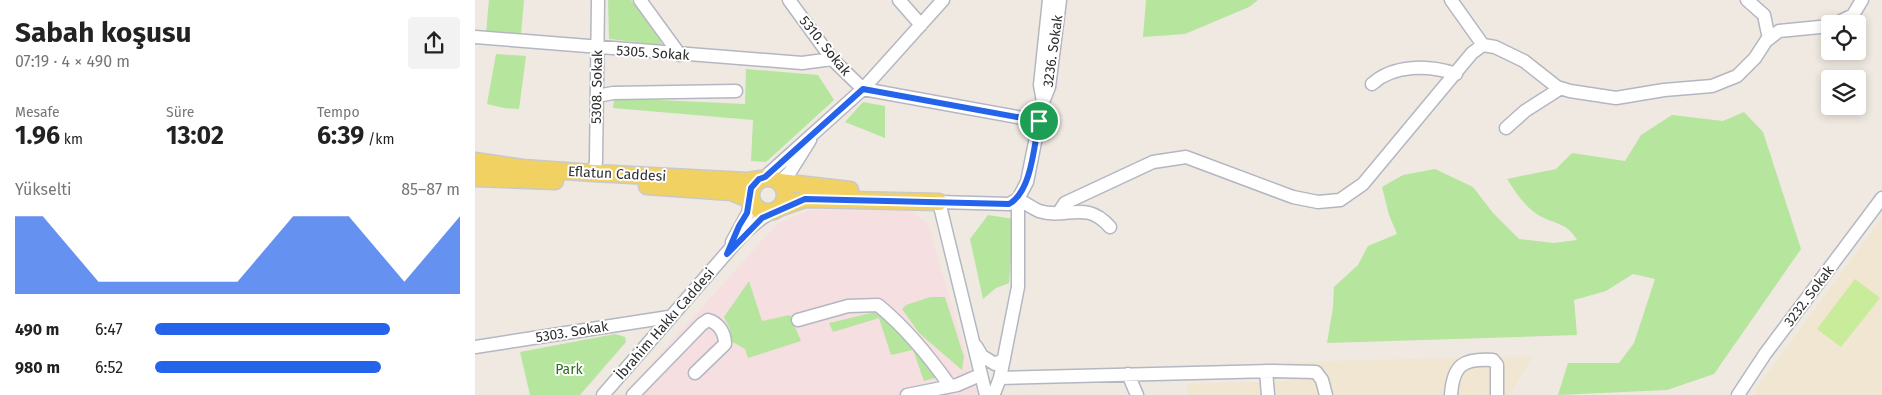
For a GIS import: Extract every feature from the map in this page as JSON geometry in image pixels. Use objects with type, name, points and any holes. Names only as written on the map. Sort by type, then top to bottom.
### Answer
[{"type":"main road","name":"Eflatun Caddesi","points":[[475,161],[523,168],[594,173],[747,181],[768,180],[911,194],[939,202]]},
{"type":"main road","name":"Eflatun Caddesi","points":[[475,178],[584,182],[731,192],[751,200]]},
{"type":"main road","points":[[776,210],[785,198],[784,187],[768,180],[751,188],[751,200],[757,209],[768,212],[776,210],[805,199],[939,202]]},
{"type":"street","name":"5308. Sokak","points":[[594,173],[598,0]]},
{"type":"street","points":[[640,0],[680,55]]},
{"type":"street","name":"5310. Sokak","points":[[789,0],[832,59],[863,89]]},
{"type":"street","points":[[899,0],[921,25]]},
{"type":"street","points":[[768,180],[790,172],[816,132],[863,89],[943,0]]},
{"type":"street","name":"3236. Sokak","points":[[1043,102],[1040,85],[1049,0]]},
{"type":"street","name":"3236. Sokak","points":[[1018,199],[1027,182],[1043,102],[1049,87],[1060,0]]},
{"type":"street","points":[[1451,0],[1483,45]]},
{"type":"street","points":[[1747,0],[1764,15],[1769,39]]},
{"type":"street","points":[[1853,15],[1862,0]]},
{"type":"street","points":[[1059,212],[1065,203],[1153,162],[1186,157],[1293,197],[1318,202],[1340,200],[1363,184],[1472,53],[1483,45],[1495,46],[1524,61],[1561,88],[1616,98],[1664,90],[1712,86],[1737,76],[1755,58],[1769,39],[1779,31],[1821,27]]},
{"type":"street","name":"5305. Sokak","points":[[475,37],[597,49],[802,63],[832,59]]},
{"type":"street","points":[[1372,84],[1390,72],[1404,68],[1456,74]]},
{"type":"street","points":[[1506,128],[1525,111],[1561,88]]},
{"type":"street","points":[[863,89],[1039,121]]},
{"type":"street","points":[[597,96],[613,93],[736,91]]},
{"type":"street","name":"3232. Sokak","points":[[1738,395],[1765,354],[1882,198]]},
{"type":"street","points":[[1018,199],[1040,211],[1086,212],[1100,216],[1110,227]]},
{"type":"street","points":[[993,394],[992,383],[980,375],[975,344],[939,202],[1009,204],[1018,199]]},
{"type":"street","points":[[993,394],[1000,378],[1018,286],[1018,199]]},
{"type":"street","points":[[727,254],[747,213],[751,200]]},
{"type":"street","name":"İbrahim Hakkı Caddesi","points":[[603,395],[744,233],[762,218],[776,210]]},
{"type":"street","points":[[798,320],[848,306],[878,305],[895,319],[932,359],[950,386]]},
{"type":"street","name":"5303. Sokak","points":[[475,347],[669,317]]},
{"type":"street","points":[[633,395],[702,324],[709,320],[713,321],[725,337],[725,344],[695,373]]},
{"type":"street","points":[[975,344],[989,361],[995,364],[1004,359]]},
{"type":"street","points":[[1451,395],[1452,377],[1459,367],[1469,360],[1493,360],[1497,365],[1497,395]]},
{"type":"street","points":[[1000,378],[1269,371],[1315,372],[1322,380],[1326,395]]},
{"type":"street","points":[[1268,395],[1269,371]]},
{"type":"street","points":[[1128,374],[1137,395]]},
{"type":"street","points":[[907,395],[950,386],[980,375]]},
{"type":"shaded area","points":[[810,210],[911,211],[928,224],[978,395],[623,395],[778,223]]},
{"type":"shaded area","points":[[1882,218],[1882,395],[1754,395],[1759,385]]},
{"type":"shaded area","points":[[1533,356],[1509,395],[1187,395],[1187,384],[1287,381],[1287,362]]},
{"type":"green space","points":[[489,0],[524,0],[521,35],[486,33]]},
{"type":"green space","points":[[608,0],[631,0],[662,45],[609,39]]},
{"type":"green space","points":[[1146,0],[1258,0],[1249,7],[1185,34],[1143,37]]},
{"type":"green space","points":[[496,54],[526,56],[519,109],[487,104]]},
{"type":"green space","points":[[746,69],[818,75],[834,100],[766,162],[751,161],[753,120],[613,108],[614,98],[745,104]]},
{"type":"green space","points":[[863,102],[885,106],[885,138],[845,122]]},
{"type":"green space","points":[[1744,112],[1763,132],[1801,249],[1714,374],[1667,390],[1558,395],[1568,363],[1619,363],[1634,343],[1655,279],[1633,274],[1606,291],[1574,300],[1577,335],[1327,343],[1334,287],[1358,265],[1368,246],[1397,234],[1389,215],[1382,187],[1403,175],[1435,169],[1473,187],[1493,213],[1519,239],[1554,243],[1577,240],[1566,227],[1531,210],[1507,179],[1556,169],[1572,153],[1625,161],[1641,135],[1672,115],[1723,121]]},
{"type":"green space","points":[[988,215],[1014,219],[1009,283],[996,288],[983,299],[970,239]]},
{"type":"green space","points":[[1855,279],[1880,298],[1841,347],[1817,329]]},
{"type":"green space","points":[[749,281],[762,321],[790,315],[801,341],[748,358],[745,349],[729,340],[730,329],[724,317]]},
{"type":"green space","points":[[930,297],[945,297],[964,357],[962,370],[919,333],[902,309],[906,305]]},
{"type":"green space","points":[[871,313],[882,313],[939,377],[924,381],[913,350],[891,355],[879,318],[833,332],[829,323]]},
{"type":"green space","name":"Park","points":[[615,334],[625,337],[626,342],[580,395],[530,395],[520,352]]},
{"type":"route","points":[[863,89],[1039,121],[1027,182],[1018,199],[1009,204],[805,199],[779,208],[762,218],[744,233],[727,254],[747,213],[751,200],[751,188],[755,183],[765,177],[863,89]]}]
